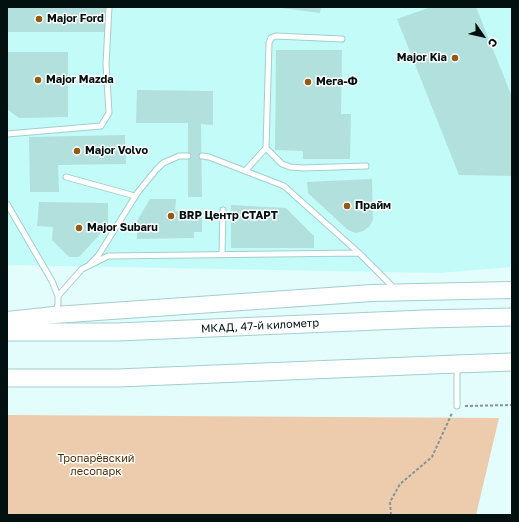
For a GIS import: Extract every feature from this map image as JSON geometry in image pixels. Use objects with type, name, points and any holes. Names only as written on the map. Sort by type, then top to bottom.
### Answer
[{"type":"highway","name":"МКАД, 47-й километр","points":[[7,332],[117,332],[512,316]]},
{"type":"highway","points":[[7,378],[118,378],[512,362]]},
{"type":"main road","points":[[7,320],[54,315],[364,294],[512,290]]},
{"type":"lane","points":[[7,134],[101,126],[109,113],[106,64],[109,7]]},
{"type":"lane","points":[[245,171],[266,148],[269,43],[271,38],[276,36],[342,39]]},
{"type":"lane","points":[[266,148],[282,164],[290,166],[303,168],[366,166]]},
{"type":"lane","points":[[88,266],[98,256],[135,196],[156,170],[163,163],[179,156],[188,156]]},
{"type":"lane","points":[[202,156],[209,157],[284,186],[359,253],[399,293]]},
{"type":"lane","points":[[66,177],[135,196]]},
{"type":"lane","points":[[7,204],[52,281],[58,296],[58,304],[54,315]]},
{"type":"lane","points":[[222,254],[223,210]]},
{"type":"lane","points":[[58,296],[82,269],[108,256],[359,253]]},
{"type":"lane","points":[[457,364],[457,406]]},
{"type":"path","points":[[391,515],[390,502],[400,484],[432,457],[450,416],[457,406],[512,405]]},
{"type":"shaded area","points":[[7,7],[512,7],[512,267],[439,273],[7,265]]},
{"type":"green space","name":"Тропарёвский лесопарк","points":[[7,415],[499,418],[476,515],[7,515]]},
{"type":"building","name":"Major Ford","points":[[7,7],[109,7],[109,32],[7,32]]},
{"type":"building","points":[[282,7],[321,7],[320,13]]},
{"type":"building","name":"Major Kia","points":[[431,7],[476,7],[512,97],[512,176],[459,175],[397,19]]},
{"type":"building","name":"Мега-Ф","points":[[276,50],[342,50],[341,114],[351,114],[350,159],[303,159],[303,151],[275,150]]},
{"type":"building","name":"Major Mazda","points":[[7,52],[68,52],[68,117],[19,118],[7,109]]},
{"type":"building","points":[[137,90],[213,91],[213,125],[201,124],[202,197],[188,197],[188,123],[136,123]]},
{"type":"building","name":"Major Volvo","points":[[125,135],[126,164],[58,165],[59,192],[30,192],[29,137]]},
{"type":"building","name":"Прайм","points":[[372,179],[373,220],[369,227],[356,233],[348,230],[308,193],[307,182]]},
{"type":"building","name":"BRP Центр СТАРТ","points":[[150,199],[176,199],[175,211],[202,212],[202,232],[194,232],[194,238],[137,239],[137,221]]},
{"type":"building","name":"Major Subaru","points":[[39,202],[108,203],[108,225],[105,224],[104,230],[79,257],[69,257],[52,240],[53,227],[37,226]]},
{"type":"building","points":[[231,205],[286,208],[314,236],[314,248],[231,248]]},
{"type":"place","name":"Major Ford","points":[[39,19]]},
{"type":"place","name":"Major Kia","points":[[455,58]]},
{"type":"place","name":"Major Mazda","points":[[38,80]]},
{"type":"place","name":"Мега-Ф","points":[[308,82]]},
{"type":"place","name":"Major Volvo","points":[[77,151]]},
{"type":"place","name":"Прайм","points":[[347,206]]},
{"type":"place","name":"BRP Центр СТАРТ","points":[[171,216]]},
{"type":"place","name":"Major Subaru","points":[[79,228]]}]
